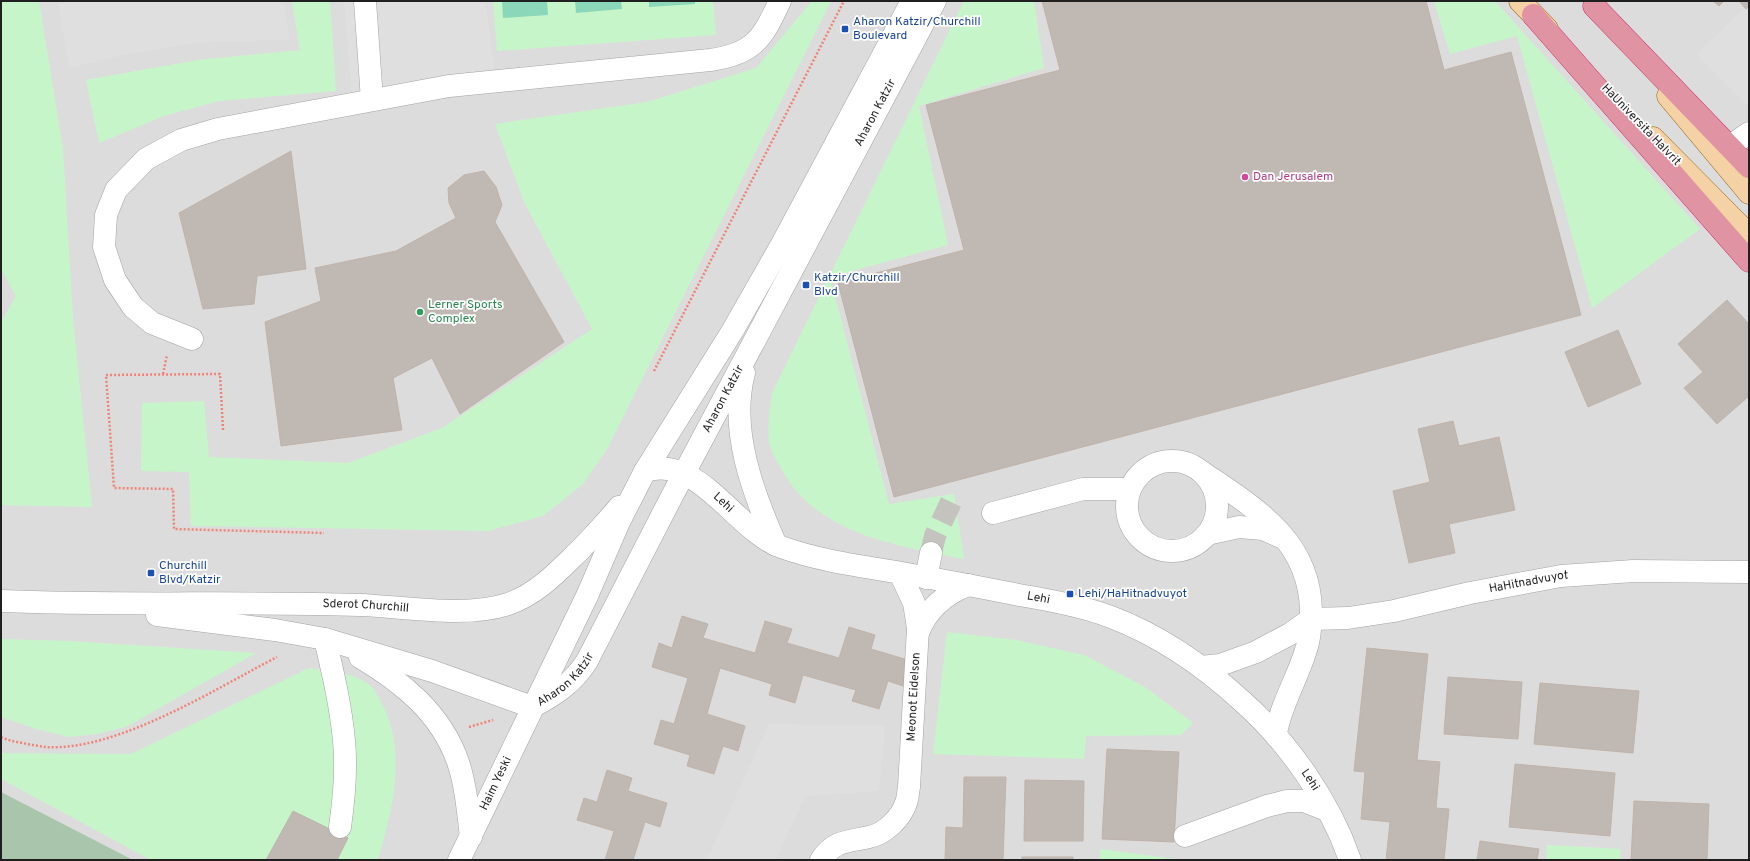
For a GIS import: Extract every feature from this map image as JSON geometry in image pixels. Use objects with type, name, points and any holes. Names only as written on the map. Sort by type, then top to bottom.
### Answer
[{"type":"highway","points":[[1592,4],[1749,167]]},
{"type":"highway","points":[[1526,8],[1749,261]]},
{"type":"main road","points":[[1592,4],[1749,193]]},
{"type":"main road","name":"HaUniversita HaIvrit","points":[[1526,8],[1749,235]]},
{"type":"street","points":[[364,1],[372,100]]},
{"type":"street","points":[[192,339],[152,323],[133,307],[115,280],[104,247],[106,215],[116,190],[146,159],[181,140],[218,129],[449,86],[710,60],[732,56],[755,43],[764,33],[780,1]]},
{"type":"street","name":"Aharon Katzir","points":[[532,707],[594,582],[622,516],[645,471],[729,336],[782,244],[912,1]]},
{"type":"street","name":"Aharon Katzir","points":[[532,707],[554,695],[578,674],[610,617],[684,474],[935,1]]},
{"type":"street","points":[[1730,146],[1749,133]]},
{"type":"street","points":[[756,340],[743,375],[740,394],[741,429],[750,475],[762,514],[776,545]]},
{"type":"street","points":[[1202,472],[1211,483],[1216,496],[1217,509],[1214,523],[1207,534],[1196,544],[1183,550],[1169,551],[1155,548],[1143,541],[1133,530],[1128,517],[1127,503],[1130,488],[1137,476],[1149,467],[1162,462],[1176,461],[1190,465],[1202,472],[1243,500],[1261,514],[1287,539],[1297,554],[1307,577],[1311,598],[1311,619],[1306,653],[1284,705],[1276,733]]},
{"type":"street","name":"Lehi","points":[[645,471],[652,468],[666,467],[684,474],[712,492],[760,536],[776,545],[822,560],[1043,599],[1110,616],[1147,633],[1201,667],[1234,694],[1276,733],[1327,810],[1350,860]]},
{"type":"street","name":"Sderot Churchill","points":[[30,602],[360,605],[465,611],[491,609],[524,598],[554,576],[613,515],[645,471]]},
{"type":"street","points":[[992,513],[1083,489],[1130,488]]},
{"type":"street","points":[[1207,534],[1239,527],[1263,529],[1287,539]]},
{"type":"street","points":[[926,578],[931,553]]},
{"type":"street","name":"HaHitnadvuyot","points":[[1311,619],[1348,618],[1394,611],[1470,592],[1561,576],[1633,571],[1749,572]]},
{"type":"street","name":"Meonot Eidelson","points":[[821,860],[828,850],[837,844],[871,837],[886,829],[898,818],[906,803],[910,761],[918,618],[914,603],[900,573]]},
{"type":"street","name":"Meonot Eidelson","points":[[918,633],[921,623],[941,600],[954,591],[968,585]]},
{"type":"street","name":"Sderot Churchill","points":[[1,600],[116,610],[275,630],[325,639],[432,671],[532,707]]},
{"type":"street","points":[[1201,667],[1220,665],[1250,655],[1283,638],[1311,619]]},
{"type":"street","points":[[325,639],[356,654],[393,679],[424,705],[446,734],[460,771],[471,837]]},
{"type":"street","points":[[325,639],[337,694],[344,742],[344,802],[340,827]]},
{"type":"street","name":"Haim Yeski","points":[[459,860],[532,707]]},
{"type":"street","points":[[1277,803],[1284,796],[1292,782],[1294,770],[1292,755]]},
{"type":"street","points":[[1185,836],[1277,803],[1287,801],[1304,801],[1327,810]]},
{"type":"path","points":[[654,370],[844,1]]},
{"type":"path","points":[[223,430],[220,374],[106,375],[114,488],[173,489],[174,529],[324,533]]},
{"type":"path","points":[[1,736],[8,740],[45,747],[78,745],[120,734],[171,713],[283,654]]},
{"type":"path","points":[[446,734],[494,720],[500,722]]},
{"type":"shaded area","points":[[1,1],[1749,1],[1749,860],[1,860]]},
{"type":"shaded area","points":[[58,1],[283,1],[290,40],[203,42],[132,53],[69,68]]},
{"type":"shaded area","points":[[344,1],[485,1],[495,69],[352,96]]},
{"type":"shaded area","points":[[1749,4],[1749,107],[1696,54]]},
{"type":"shaded area","points":[[769,724],[885,726],[879,791],[805,796],[776,860],[707,860]]},
{"type":"green space","points":[[1,1],[39,1],[63,149],[73,319],[92,507],[1,505],[1,322],[16,296],[1,269]]},
{"type":"green space","points":[[292,1],[330,1],[336,91],[219,101],[164,116],[99,143],[86,80],[198,60],[300,50]]},
{"type":"green space","points":[[493,1],[713,1],[716,35],[497,51]]},
{"type":"green space","points":[[502,1],[547,1],[548,15],[503,18]]},
{"type":"green space","points":[[575,1],[621,1],[622,9],[576,13]]},
{"type":"green space","points":[[649,1],[695,1],[695,4],[649,7]]},
{"type":"green space","points":[[812,1],[831,1],[607,449],[583,484],[543,516],[488,531],[191,526],[189,472],[141,471],[142,403],[204,401],[209,457],[348,463],[442,428],[592,329],[524,202],[495,124],[647,102],[756,68]]},
{"type":"green space","points":[[964,1],[1034,1],[1044,68],[919,106],[948,245],[830,277],[889,504],[954,494],[964,559],[913,549],[863,534],[839,524],[817,510],[798,493],[783,472],[770,446],[768,429],[772,393]]},
{"type":"green space","points":[[1434,1],[1495,1],[1700,229],[1592,308],[1517,36],[1450,54]]},
{"type":"green space","points":[[947,632],[1016,640],[1084,655],[1145,687],[1193,723],[1181,735],[1086,736],[1084,759],[933,754]]},
{"type":"green space","points":[[1,639],[70,641],[256,653],[128,726],[98,734],[69,737],[36,729],[1,717]]},
{"type":"green space","points":[[309,668],[347,674],[361,679],[372,688],[378,697],[389,721],[393,737],[396,769],[389,818],[380,854],[377,860],[151,860],[1,779],[1,753],[131,754]]},
{"type":"green space","points":[[1,792],[133,860],[1,860]]},
{"type":"green space","points":[[1547,845],[1621,849],[1620,860],[1546,860]]},
{"type":"green space","points":[[1100,849],[1183,860],[1100,860]]},
{"type":"building","name":"Dan Jerusalem","points":[[1042,1],[1426,1],[1444,70],[1511,52],[1581,315],[894,497],[838,283],[964,250],[926,105],[1060,70]]},
{"type":"building","points":[[1713,1],[1724,1],[1719,6]]},
{"type":"building","points":[[1739,1],[1749,1],[1749,6],[1746,9]]},
{"type":"building","points":[[291,151],[306,269],[257,276],[254,304],[203,309],[179,213]]},
{"type":"building","name":"Lerner Sports Complex","points":[[484,171],[496,187],[502,205],[495,222],[564,342],[460,414],[432,358],[393,378],[402,430],[281,446],[265,322],[321,301],[315,268],[396,251],[456,218],[449,203],[448,188],[464,175]]},
{"type":"building","points":[[1727,300],[1749,324],[1749,396],[1717,424],[1684,388],[1703,372],[1678,344]]},
{"type":"building","points":[[1618,330],[1641,384],[1588,407],[1565,352]]},
{"type":"building","points":[[1453,421],[1459,446],[1499,437],[1515,510],[1449,524],[1455,553],[1409,563],[1393,491],[1430,482],[1418,429]]},
{"type":"building","points":[[682,616],[708,624],[703,638],[755,653],[765,621],[792,629],[787,643],[839,658],[849,627],[875,635],[871,649],[911,661],[903,686],[888,681],[879,709],[852,701],[856,690],[803,675],[795,703],[769,695],[772,684],[720,668],[707,714],[745,726],[738,751],[723,746],[714,774],[687,766],[690,755],[654,744],[661,720],[674,724],[688,678],[652,667],[659,643],[672,648]]},
{"type":"building","points":[[1367,648],[1428,654],[1417,760],[1440,762],[1436,808],[1449,809],[1444,860],[1386,860],[1390,822],[1361,819],[1365,772],[1354,771]]},
{"type":"building","points":[[1448,677],[1522,682],[1518,739],[1444,734]]},
{"type":"building","points":[[1540,683],[1639,691],[1633,753],[1534,744]]},
{"type":"building","points":[[1107,749],[1179,752],[1174,842],[1102,839]]},
{"type":"building","points":[[1515,764],[1615,773],[1610,836],[1509,827]]},
{"type":"building","points":[[607,770],[632,778],[628,791],[667,803],[660,827],[645,822],[633,860],[605,860],[614,831],[577,820],[584,798],[597,802]]},
{"type":"building","points":[[964,777],[1006,777],[1003,860],[945,860],[946,827],[963,828]]},
{"type":"building","points":[[1025,780],[1084,781],[1083,841],[1024,841]]},
{"type":"building","points":[[1634,801],[1709,804],[1707,860],[1631,860]]},
{"type":"building","points":[[293,811],[348,838],[337,860],[266,860]]},
{"type":"building","points":[[1480,841],[1539,849],[1537,860],[1477,860]]},
{"type":"building","points":[[1022,857],[1073,857],[1073,860],[1022,860]]},
{"type":"tunnel","points":[[931,553],[935,536],[951,502]]},
{"type":"place","name":"Aharon Katzir/Churchill Boulevard","points":[[845,29]]},
{"type":"place","name":"Dan Jerusalem","points":[[1245,177]]},
{"type":"place","name":"Katzir/Churchill Blvd","points":[[806,285]]},
{"type":"place","name":"Lerner Sports Complex","points":[[420,312]]},
{"type":"place","name":"Churchill Blvd/Katzir","points":[[151,573]]},
{"type":"place","name":"Lehi/HaHitnadvuyot","points":[[1070,594]]}]
